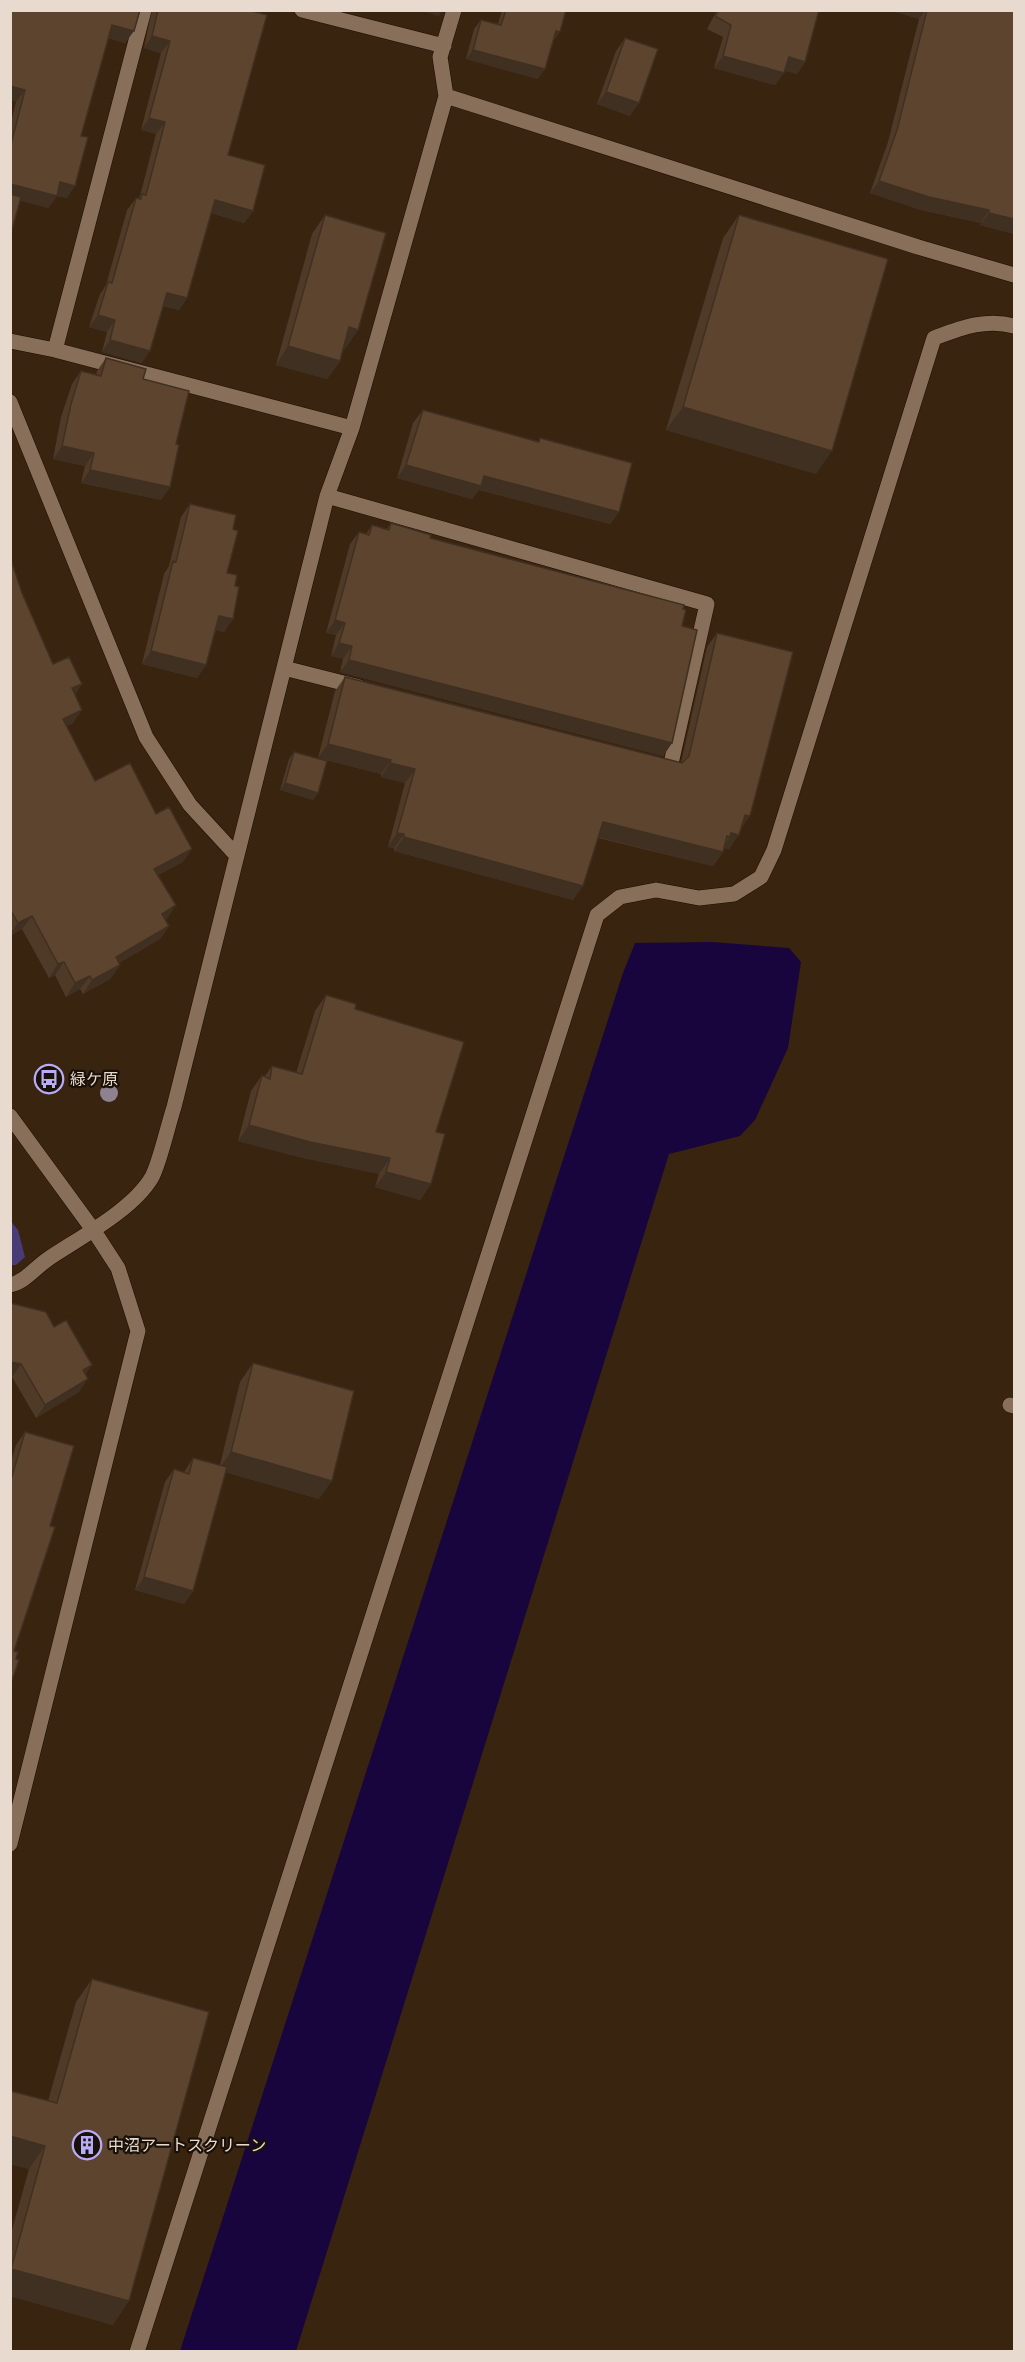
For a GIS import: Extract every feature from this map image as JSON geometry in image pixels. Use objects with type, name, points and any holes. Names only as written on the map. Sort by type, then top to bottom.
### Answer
[{"type":"street","points":[[56,350],[144,10]]},
{"type":"street","points":[[302,10],[444,46]]},
{"type":"street","points":[[10,1285],[15,1284],[46,1260],[94,1231],[140,1193],[152,1176],[174,1107],[327,496],[352,428],[446,96],[440,57],[454,10]]},
{"type":"street","points":[[446,96],[918,247],[1014,275]]},
{"type":"street","points":[[137,2352],[597,915],[620,897],[656,890],[699,898],[734,894],[761,877],[774,850],[934,339],[964,326],[998,321],[1014,326]]},
{"type":"street","points":[[10,341],[56,350],[352,428]]},
{"type":"street","points":[[10,402],[146,737],[190,805],[237,856]]},
{"type":"street","points":[[327,496],[707,604],[670,768],[648,762]]},
{"type":"street","points":[[284,668],[375,692]]},
{"type":"street","points":[[10,1116],[94,1231],[118,1268],[137,1323],[138,1334],[10,1844]]},
{"type":"shaded area","points":[[712,942],[789,948],[801,962],[788,1048],[755,1120],[740,1136],[669,1154],[296,2351],[180,2351],[623,973],[635,943]]},
{"type":"shaded area","points":[[10,1220],[18,1230],[25,1257],[16,1265],[11,1265]]},
{"type":"building","points":[[10,10],[140,10],[134,31],[112,25],[81,136],[88,137],[75,186],[60,182],[57,196],[10,184],[10,148],[25,90],[10,86]]},
{"type":"building","points":[[158,10],[248,10],[267,15],[228,155],[265,165],[253,211],[215,200],[187,298],[167,293],[150,351],[110,340],[115,320],[98,315],[108,282],[112,283],[136,198],[141,199],[142,194],[146,195],[165,122],[149,118],[170,41],[152,36]]},
{"type":"building","points":[[506,10],[566,10],[560,32],[556,31],[545,69],[473,50],[481,20],[501,25]]},
{"type":"building","points":[[719,10],[819,10],[805,62],[789,57],[784,73],[723,56],[731,25],[715,16]]},
{"type":"building","points":[[927,10],[1014,10],[1014,219],[989,213],[989,210],[929,197],[879,181],[897,130]]},
{"type":"building","points":[[625,38],[658,49],[639,103],[606,92]]},
{"type":"building","points":[[10,194],[21,197],[10,237]]},
{"type":"building","points":[[325,215],[386,233],[358,330],[349,327],[340,361],[288,346]]},
{"type":"building","points":[[739,215],[888,259],[832,451],[683,407]]},
{"type":"building","points":[[106,358],[146,369],[143,379],[189,391],[176,444],[179,445],[170,487],[90,470],[94,453],[62,446],[81,371],[101,376]]},
{"type":"building","points":[[423,410],[539,442],[540,438],[632,463],[619,512],[484,476],[481,486],[406,465]]},
{"type":"building","points":[[190,504],[236,515],[233,529],[238,531],[227,573],[237,575],[235,586],[239,587],[233,619],[219,616],[206,665],[151,651],[173,561],[176,562]]},
{"type":"building","points":[[391,523],[431,535],[430,538],[684,605],[683,609],[686,610],[682,626],[697,630],[672,743],[349,660],[352,646],[339,643],[345,623],[335,620],[359,532],[369,535],[372,525],[389,530]]},
{"type":"building","points":[[10,557],[22,593],[53,664],[69,657],[82,684],[72,688],[82,710],[63,719],[95,781],[130,763],[156,814],[169,807],[192,849],[154,869],[176,905],[162,914],[169,926],[116,957],[120,965],[92,980],[90,976],[75,983],[64,962],[58,964],[32,916],[18,923],[10,909]]},
{"type":"building","points":[[717,633],[793,652],[750,816],[745,815],[739,835],[731,833],[730,837],[727,836],[723,852],[603,822],[583,886],[404,837],[404,834],[397,833],[415,769],[390,763],[391,760],[328,744],[345,677],[682,763],[689,756]]},
{"type":"building","points":[[294,752],[327,761],[318,793],[285,783]]},
{"type":"building","points":[[326,995],[356,1004],[355,1009],[464,1042],[436,1132],[445,1134],[431,1184],[386,1172],[390,1158],[310,1142],[249,1125],[262,1075],[270,1079],[272,1066],[302,1074]]},
{"type":"building","points":[[10,1303],[46,1312],[54,1327],[66,1320],[92,1365],[83,1370],[88,1379],[45,1405],[21,1364],[10,1362]]},
{"type":"building","points":[[253,1363],[354,1391],[332,1481],[231,1452]]},
{"type":"building","points":[[25,1432],[74,1446],[50,1526],[55,1527],[14,1651],[18,1652],[16,1659],[19,1660],[10,1686],[10,1483]]},
{"type":"building","points":[[193,1458],[227,1467],[193,1591],[144,1577],[174,1469],[189,1474]]},
{"type":"building","name":"中沼アートスクリーン","points":[[92,1979],[209,2012],[129,2301],[11,2269],[45,2146],[10,2136],[11,2091],[57,2103]]},
{"type":"place","name":"緑ケ原","points":[[49,1079]]},
{"type":"place","name":"中沼アートスクリーン","points":[[87,2145]]}]
